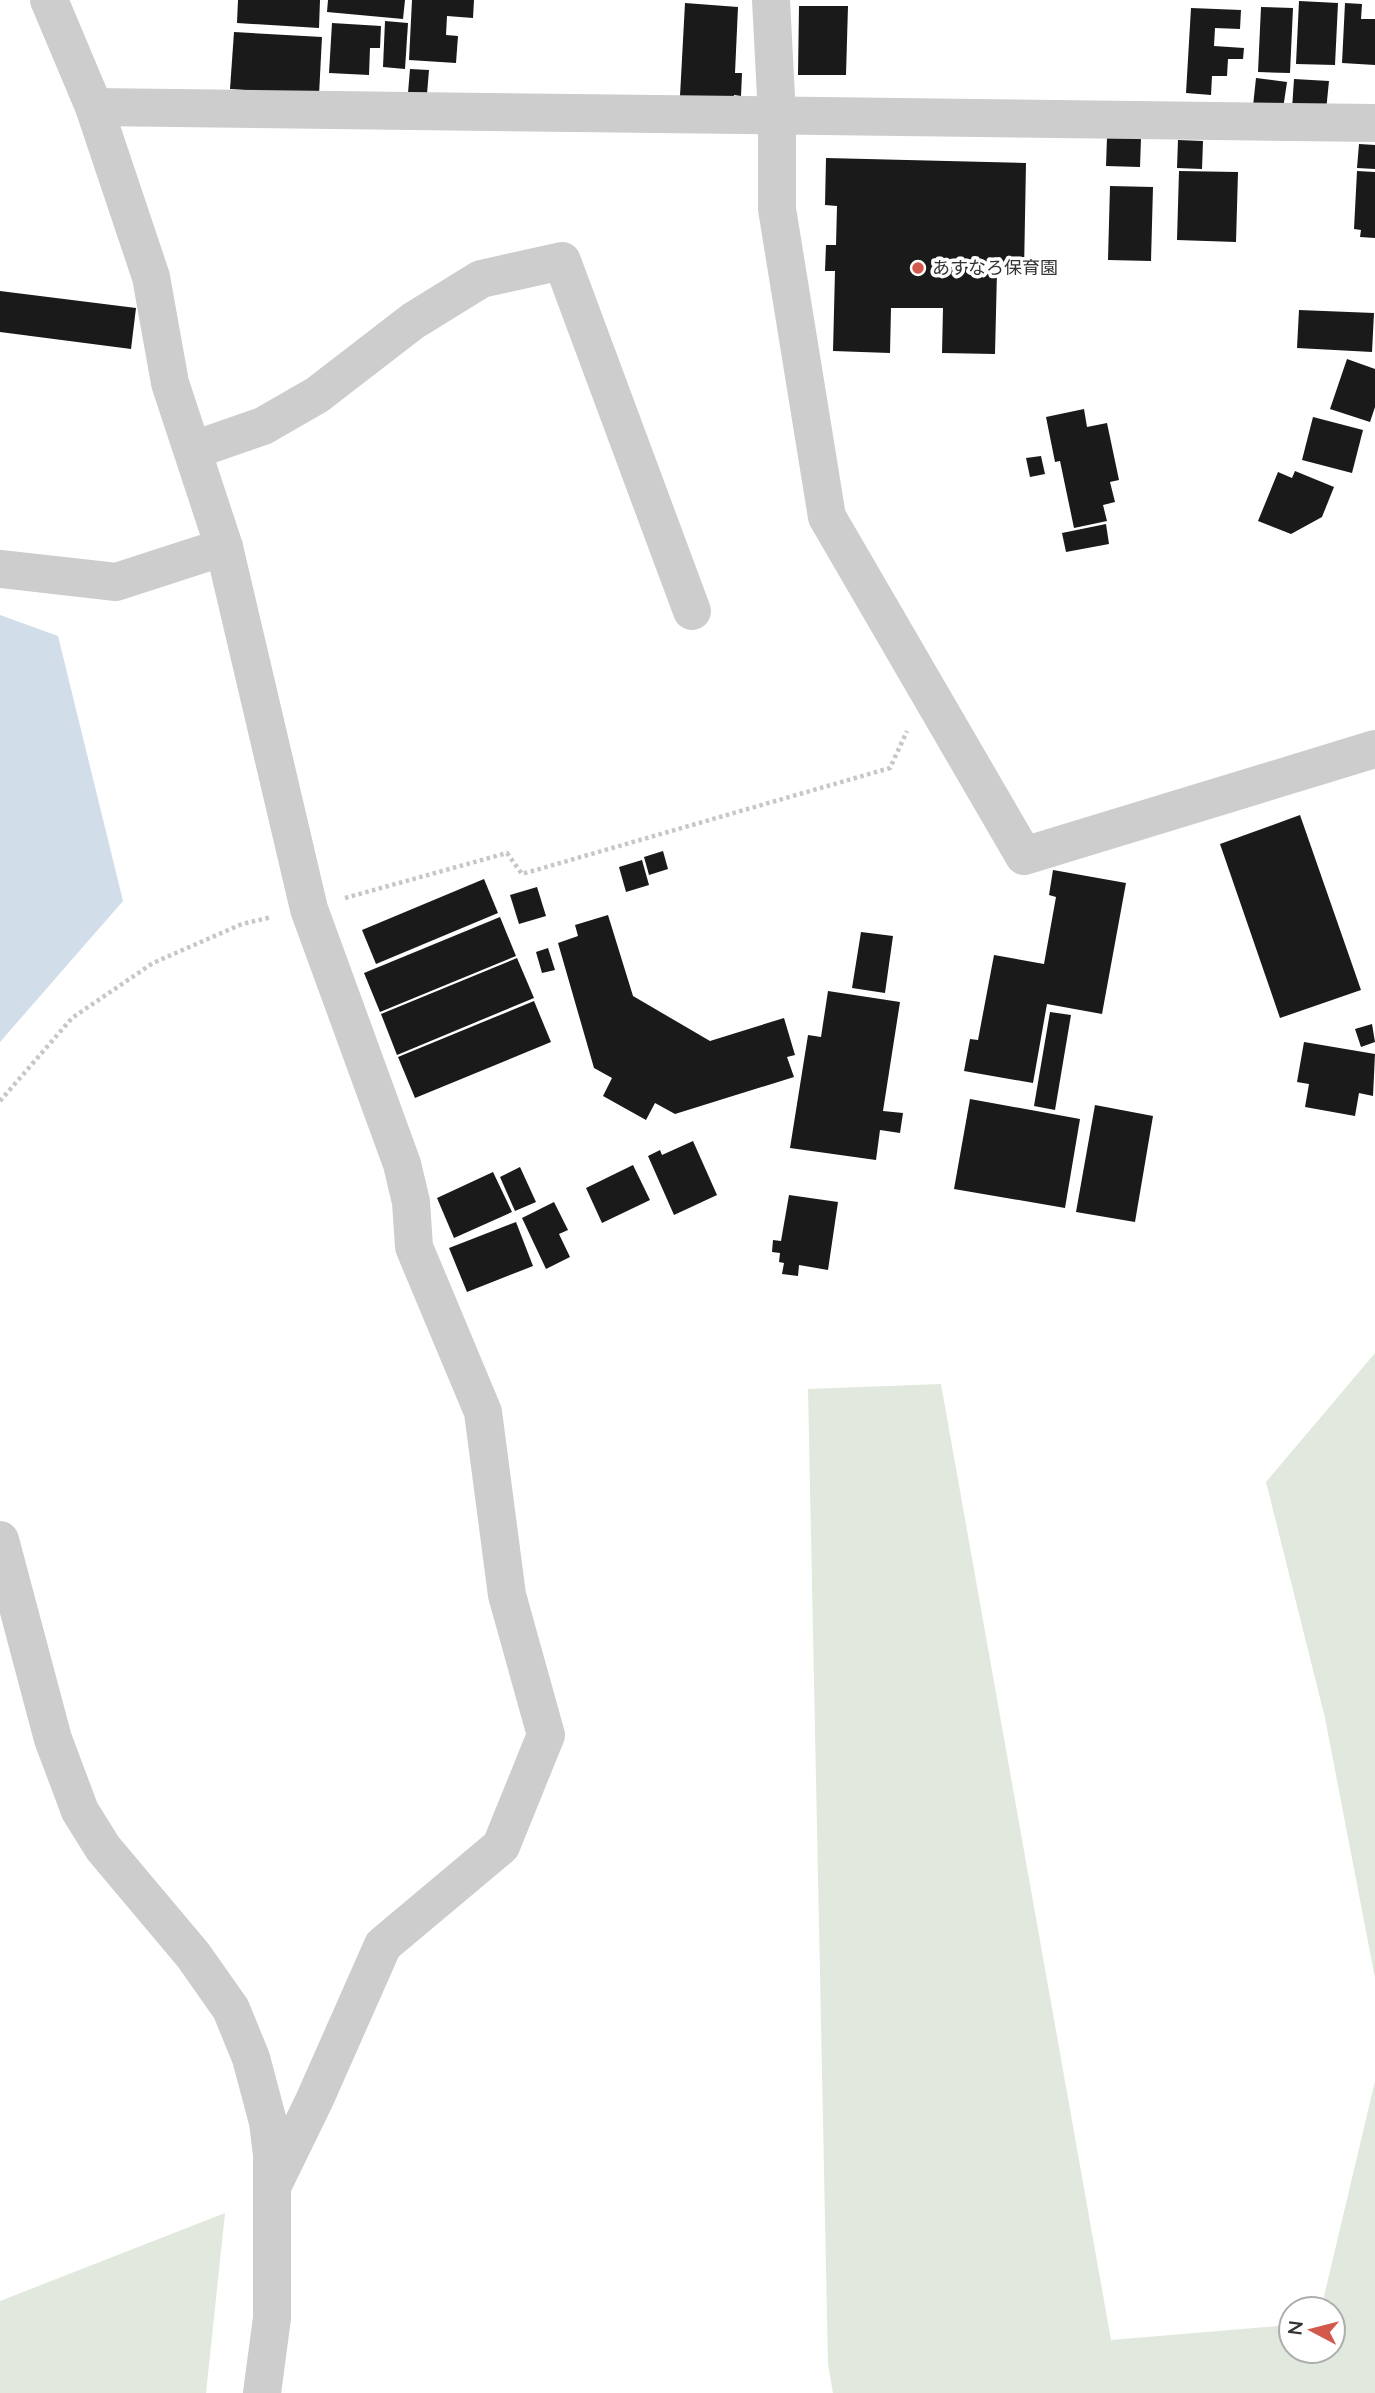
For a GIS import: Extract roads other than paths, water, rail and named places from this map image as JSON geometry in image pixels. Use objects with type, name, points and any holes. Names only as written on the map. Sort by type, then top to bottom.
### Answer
[{"type":"street","points":[[49,0],[94,107],[151,277],[170,383],[224,547],[309,909],[402,1164],[411,1202],[414,1247],[483,1412],[508,1595],[546,1735],[501,1846],[383,1945],[314,2101],[272,2187]]},
{"type":"street","points":[[771,0],[777,116],[777,209],[827,517],[1024,856],[1375,749]]},
{"type":"street","points":[[94,107],[1375,123]]},
{"type":"street","points":[[194,450],[263,426],[317,395],[413,321],[481,279],[562,261],[692,611]]},
{"type":"street","points":[[0,569],[116,582],[224,547]]},
{"type":"street","points":[[0,1540],[53,1739],[80,1811],[103,1848],[200,1966],[231,2010],[251,2058],[268,2122],[272,2155],[272,2318],[262,2393]]},
{"type":"place","name":"あすなろ保育園","points":[[918,268]]}]
